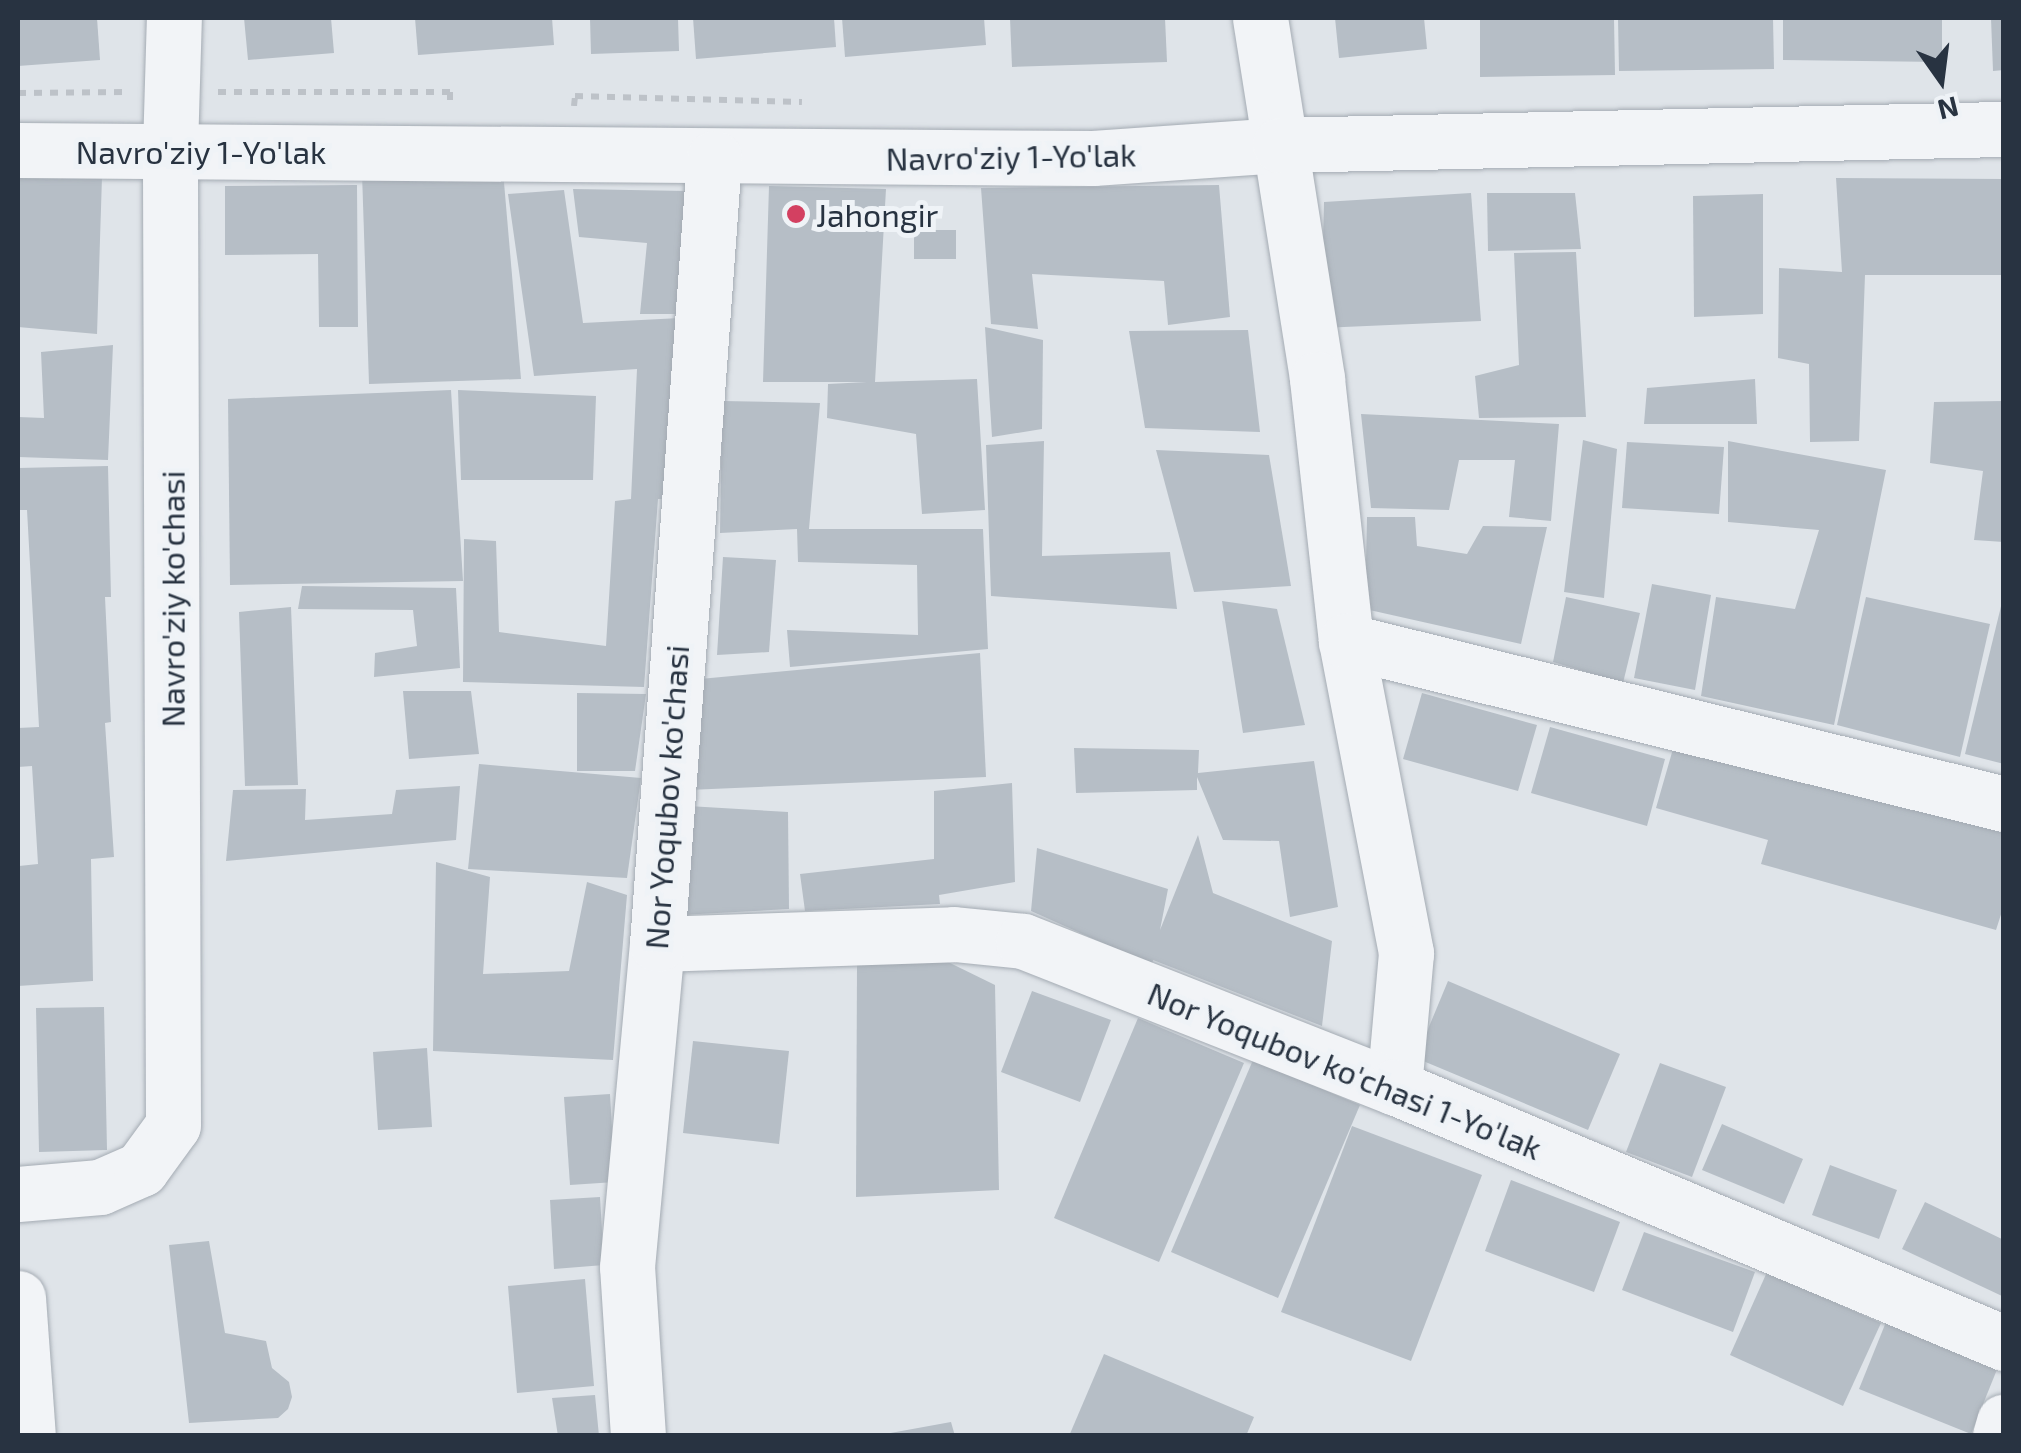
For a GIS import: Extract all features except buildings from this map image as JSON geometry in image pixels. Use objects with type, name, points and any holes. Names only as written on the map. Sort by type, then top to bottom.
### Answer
[{"type":"street","name":"Navro'ziy ko'chasi","points":[[18,1194],[100,1187],[141,1169],[174,1125],[170,150],[174,18]]},
{"type":"street","points":[[1260,18],[1317,379],[1346,641],[1406,953],[1394,1087]]},
{"type":"street","name":"Navro'ziy 1-Yo'lak","points":[[18,150],[1093,158],[1280,146],[2004,129]]},
{"type":"street","name":"Nor Yoqubov ko'chasi","points":[[638,1436],[627,1266],[657,944],[714,158]]},
{"type":"street","points":[[1346,641],[2004,804]]},
{"type":"street","name":"Nor Yoqubov ko'chasi 1-Yo'lak","points":[[657,944],[954,934],[1023,942],[1394,1087],[2004,1343]]},
{"type":"street","points":[[18,1298],[28,1436]]},
{"type":"street","points":[[2000,1436],[2004,1422]]},
{"type":"path","points":[[18,93],[450,92],[452,154]]},
{"type":"place","name":"Jahongir","points":[[796,214]]}]
